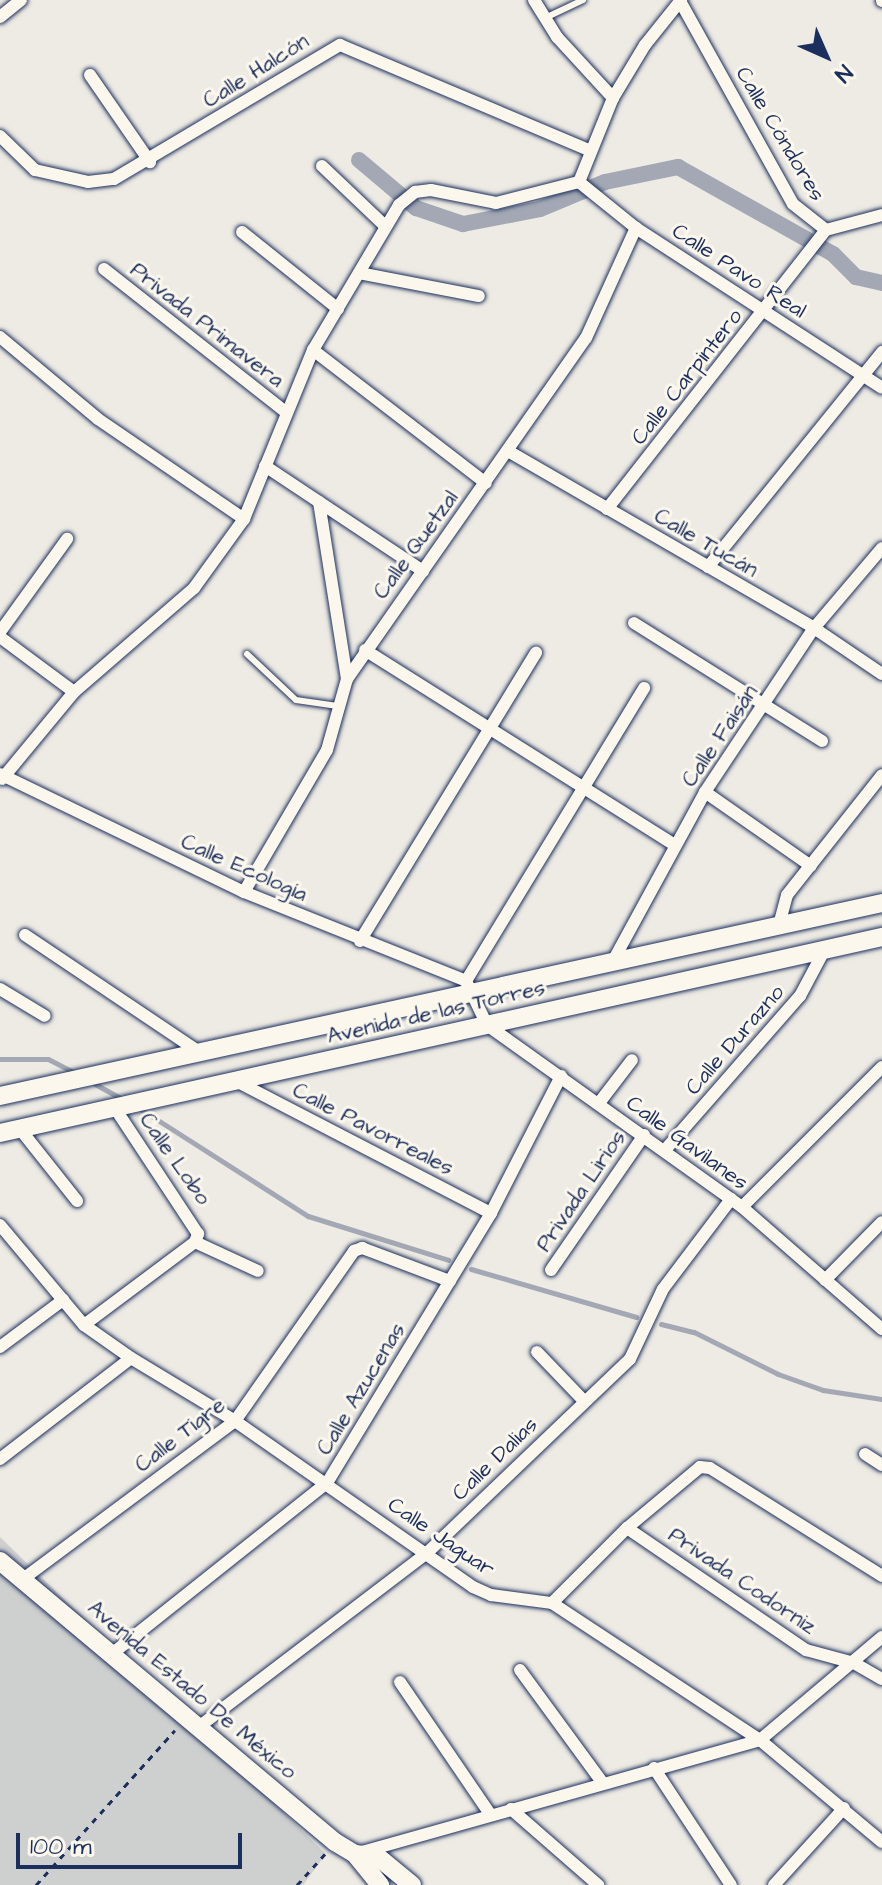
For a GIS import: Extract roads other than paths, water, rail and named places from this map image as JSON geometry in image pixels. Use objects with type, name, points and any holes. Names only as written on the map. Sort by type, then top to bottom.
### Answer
[{"type":"main road","name":"Avenida de las Torres","points":[[0,1096],[202,1054],[470,985],[613,961],[882,903]]},
{"type":"main road","name":"Avenida de las Torres","points":[[0,1133],[825,949],[879,940]]},
{"type":"main road","name":"Avenida Estado De México","points":[[0,1561],[335,1842],[355,1854],[380,1885]]},
{"type":"main road","name":"Avenida Estado De México","points":[[355,1854],[378,1857],[412,1885]]},
{"type":"street","points":[[0,17],[21,0]]},
{"type":"street","points":[[534,0],[545,18],[613,98]]},
{"type":"street","points":[[4,775],[74,692],[194,588],[244,519],[313,350],[399,205],[415,192],[431,190],[496,203],[582,184],[589,150],[613,98],[645,45],[680,0]]},
{"type":"street","name":"Calle Cóndores","points":[[680,0],[793,204],[826,230],[882,215]]},
{"type":"street","name":"Calle Halcón","points":[[0,136],[35,170],[61,178],[114,179],[150,162],[340,45],[589,150]]},
{"type":"street","points":[[90,75],[150,162]]},
{"type":"street","points":[[322,166],[386,227]]},
{"type":"street","name":"Calle Pavo Real","points":[[582,184],[636,228],[882,388]]},
{"type":"street","name":"Calle Quetzal","points":[[244,892],[327,750],[342,706],[347,679],[586,338],[636,228]]},
{"type":"street","name":"Calle Carpintero","points":[[607,509],[826,230]]},
{"type":"street","points":[[242,232],[338,309]]},
{"type":"street","name":"Privada Primavera","points":[[104,269],[286,412]]},
{"type":"street","points":[[359,273],[479,296]]},
{"type":"street","points":[[0,337],[98,419],[244,519]]},
{"type":"street","points":[[313,350],[486,483]]},
{"type":"street","points":[[708,567],[865,378],[882,352]]},
{"type":"street","name":"Calle Tucán","points":[[508,451],[814,628],[882,674]]},
{"type":"street","points":[[265,466],[423,571]]},
{"type":"street","points":[[319,502],[347,679]]},
{"type":"street","points":[[67,539],[0,634],[74,692]]},
{"type":"street","name":"Calle Faisán","points":[[613,961],[673,844],[705,792],[814,628],[882,548]]},
{"type":"street","points":[[634,623],[822,741]]},
{"type":"street","points":[[365,650],[492,727],[673,844]]},
{"type":"street","points":[[360,941],[536,653]]},
{"type":"street","points":[[487,1025],[470,985],[582,784],[644,688]]},
{"type":"street","name":"Calle Ecología","points":[[0,758],[4,775],[244,892],[470,985]]},
{"type":"street","points":[[779,925],[787,895],[882,775]]},
{"type":"street","points":[[705,792],[811,866]]},
{"type":"street","points":[[25,935],[202,1054]]},
{"type":"street","name":"Calle Durazno","points":[[665,1150],[800,996],[825,949]]},
{"type":"street","points":[[0,989],[45,1016]]},
{"type":"street","name":"Calle Gavilanes","points":[[487,1025],[737,1203],[882,1329]]},
{"type":"street","points":[[599,1103],[632,1060]]},
{"type":"street","name":"Calle Dalias","points":[[191,1723],[428,1552],[630,1359],[663,1289],[737,1203],[882,1067]]},
{"type":"street","name":"Calle Azucenas","points":[[113,1653],[327,1483],[491,1213],[561,1076]]},
{"type":"street","name":"Calle Pavorreales","points":[[236,1081],[491,1213]]},
{"type":"street","name":"Calle Lobo","points":[[115,1108],[196,1238]]},
{"type":"street","points":[[20,1129],[77,1201]]},
{"type":"street","name":"Privada Lirios","points":[[551,1270],[644,1135]]},
{"type":"street","points":[[825,1280],[882,1222]]},
{"type":"street","name":"Calle Jaguar","points":[[0,1225],[84,1325],[131,1358],[235,1421],[491,1595],[552,1603],[760,1740],[882,1842]]},
{"type":"street","points":[[84,1325],[196,1238],[258,1271]]},
{"type":"street","name":"Calle Tigre","points":[[23,1579],[235,1421],[354,1251],[362,1248],[450,1281]]},
{"type":"street","points":[[0,1347],[63,1300]]},
{"type":"street","points":[[537,1352],[584,1401]]},
{"type":"street","points":[[0,1459],[131,1358]]},
{"type":"street","points":[[865,1454],[882,1465]]},
{"type":"street","points":[[552,1603],[691,1470],[710,1468],[882,1576]]},
{"type":"street","name":"Privada Codorniz","points":[[627,1528],[806,1650],[854,1663],[882,1679]]},
{"type":"street","points":[[355,1854],[760,1740],[882,1637]]},
{"type":"street","points":[[520,1670],[602,1782]]},
{"type":"street","points":[[400,1682],[490,1814]]},
{"type":"street","points":[[654,1768],[731,1885]]},
{"type":"street","points":[[774,1885],[844,1808]]},
{"type":"street","points":[[511,1809],[598,1885]]},
{"type":"lane","points":[[545,18],[583,0]]},
{"type":"lane","points":[[247,654],[296,700],[342,706]]},
{"type":"waterway","points":[[359,160],[416,208],[463,224],[540,209],[605,182],[678,167],[833,254],[856,277],[882,283]]},
{"type":"waterway","points":[[0,1059],[48,1059],[75,1073]]},
{"type":"waterway","points":[[95,1084],[122,1099]]},
{"type":"waterway","points":[[142,1110],[308,1216],[448,1260]]},
{"type":"waterway","points":[[471,1269],[636,1317]]},
{"type":"waterway","points":[[661,1324],[694,1332],[778,1374],[823,1390],[882,1399]]}]
